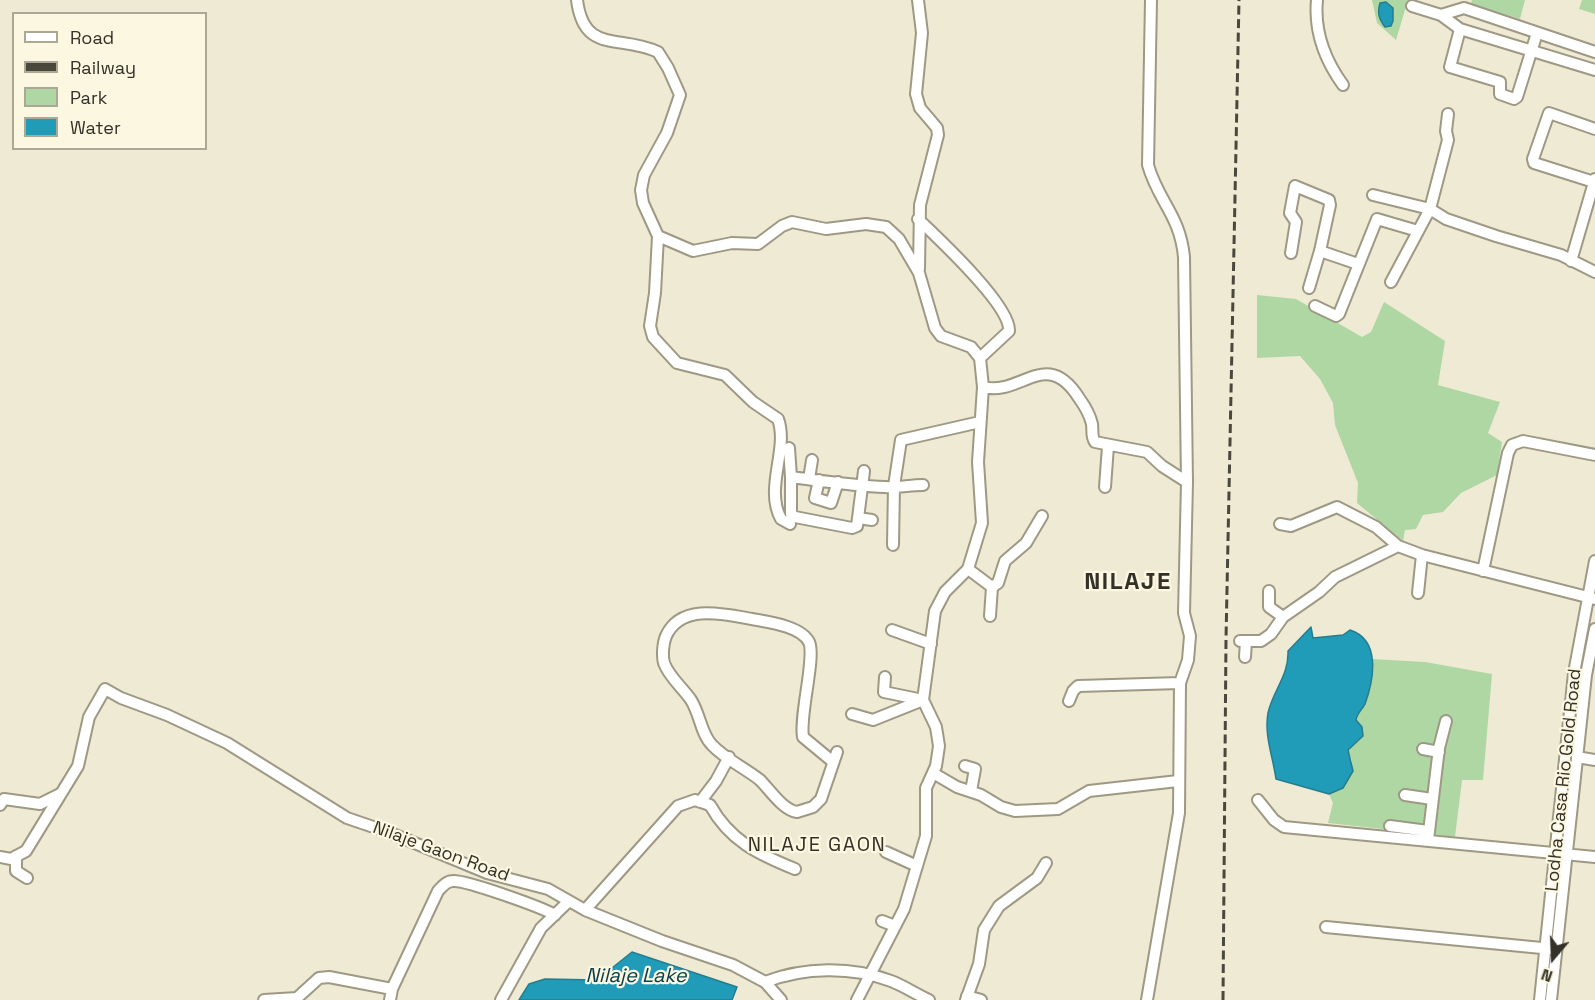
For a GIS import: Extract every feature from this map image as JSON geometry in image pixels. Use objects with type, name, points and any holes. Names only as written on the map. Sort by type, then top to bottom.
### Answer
[{"type":"street","points":[[577,0],[582,24],[591,34],[605,41],[636,45],[657,52],[677,85],[679,103],[644,175],[641,190],[658,236],[655,293],[650,326],[653,337],[677,363],[725,375],[753,402],[777,419],[780,432],[774,496],[781,519],[790,524]]},
{"type":"street","points":[[918,0],[922,33],[916,94],[920,108],[937,128],[938,135],[918,219],[919,273]]},
{"type":"street","points":[[1147,1000],[1179,813],[1180,682],[1188,660],[1190,636],[1184,613],[1187,482],[1184,257],[1178,224],[1152,179],[1148,165],[1151,0]]},
{"type":"street","points":[[1317,0],[1316,13],[1321,40],[1329,66],[1343,86]]},
{"type":"street","points":[[1412,6],[1442,15],[1460,29],[1595,70]]},
{"type":"street","points":[[1442,15],[1464,8],[1595,52]]},
{"type":"street","points":[[1493,38],[1498,20]]},
{"type":"street","points":[[1460,29],[1450,67],[1500,82],[1498,91],[1500,94],[1514,99],[1517,97],[1537,33]]},
{"type":"street","points":[[1571,261],[1595,181],[1534,163],[1533,159],[1549,113],[1595,129]]},
{"type":"street","points":[[1391,282],[1430,209],[1448,140],[1446,131],[1448,114]]},
{"type":"street","points":[[1291,253],[1296,222],[1290,213],[1295,186],[1329,200],[1330,205],[1310,288]]},
{"type":"street","points":[[1373,195],[1430,209],[1446,219],[1561,255],[1595,272]]},
{"type":"street","points":[[918,219],[947,246],[1003,309],[1009,331],[980,358]]},
{"type":"street","points":[[1315,306],[1336,316],[1339,314],[1377,219],[1418,231]]},
{"type":"street","points":[[658,236],[693,251],[732,243],[748,246],[758,244],[782,226],[792,222],[826,229],[877,225],[894,232],[919,273],[935,328],[941,336],[971,347],[980,358],[983,387],[978,462],[982,524],[968,569],[940,599],[935,611],[923,700],[936,727],[939,746],[933,773],[926,788],[926,836],[913,886],[857,1000]]},
{"type":"street","points":[[1320,251],[1358,264]]},
{"type":"street","points":[[983,387],[998,389],[1035,375],[1056,375],[1065,380],[1079,397],[1091,422],[1095,442],[1147,452],[1162,466],[1187,482]]},
{"type":"street","points":[[892,545],[901,440],[980,422]]},
{"type":"street","points":[[1483,571],[1508,453],[1512,445],[1523,441],[1595,455]]},
{"type":"street","points":[[1105,487],[1108,446]]},
{"type":"street","points":[[789,447],[791,514],[795,517],[852,528],[857,526],[864,471]]},
{"type":"street","points":[[812,460],[815,498],[831,503],[838,482]]},
{"type":"street","points":[[898,486],[904,466]]},
{"type":"street","points":[[791,477],[863,485],[923,485]]},
{"type":"street","points":[[1280,524],[1291,526],[1337,507],[1376,527],[1398,546],[1422,555],[1592,599]]},
{"type":"street","points":[[992,587],[998,583],[1005,561],[1026,543],[1042,516]]},
{"type":"street","points":[[858,518],[872,520]]},
{"type":"street","points":[[1245,657],[1243,641],[1262,641],[1271,634],[1283,617],[1348,569],[1398,546]]},
{"type":"street","points":[[1418,593],[1422,555]]},
{"type":"street","name":"Lodha Casa Rio Gold Road","points":[[1551,1000],[1551,949],[1561,854],[1574,673],[1592,599],[1595,561]]},
{"type":"street","points":[[968,569],[992,587]]},
{"type":"street","points":[[990,616],[992,587]]},
{"type":"street","points":[[1269,591],[1269,607],[1283,617]]},
{"type":"street","points":[[710,612],[773,623],[800,633],[809,641],[812,652],[802,731],[804,737],[834,757],[821,799],[813,807],[797,812],[787,807],[759,780],[729,758],[712,746],[692,701],[664,663],[663,642],[669,628],[692,615],[710,612]]},
{"type":"street","name":"Lodha Casa Rio Gold Road","points":[[1561,854],[1592,664],[1595,629]]},
{"type":"street","points":[[892,630],[931,644]]},
{"type":"street","points":[[885,677],[884,692],[923,700]]},
{"type":"street","points":[[1069,701],[1078,686],[1180,682]]},
{"type":"street","name":"Nilaje Gaon Road","points":[[60,794],[78,766],[89,717],[105,689],[227,743],[347,818],[388,832],[483,872],[548,889],[585,910],[662,941],[733,965],[765,982],[781,1000]]},
{"type":"street","points":[[852,714],[873,720],[923,700]]},
{"type":"street","points":[[1428,835],[1439,752],[1446,720]]},
{"type":"street","points":[[1423,749],[1439,752]]},
{"type":"street","points":[[1577,757],[1595,760]]},
{"type":"street","points":[[700,802],[716,781],[729,758]]},
{"type":"street","points":[[965,766],[975,769],[970,791]]},
{"type":"street","points":[[933,773],[957,787],[1008,810],[1058,809],[1089,791],[1178,781]]},
{"type":"street","points":[[0,805],[4,799],[10,798],[40,804],[60,794]]},
{"type":"street","points":[[0,857],[11,859],[26,851],[60,794]]},
{"type":"street","points":[[1405,795],[1432,799]]},
{"type":"street","points":[[585,910],[678,806],[695,800],[710,805],[721,825],[755,852],[795,869]]},
{"type":"street","points":[[1258,800],[1274,820],[1284,827],[1428,835],[1595,857]]},
{"type":"street","points":[[1390,826],[1428,835]]},
{"type":"street","points":[[886,852],[917,866]]},
{"type":"street","points":[[16,856],[16,871],[27,878]]},
{"type":"street","points":[[981,1000],[966,998],[979,964],[984,930],[999,906],[1037,878],[1046,863]]},
{"type":"street","points":[[476,886],[483,872]]},
{"type":"street","points":[[264,1000],[302,997],[320,978],[329,977],[391,994],[438,891],[453,880],[555,915]]},
{"type":"street","points":[[501,1000],[541,928],[568,902]]},
{"type":"street","points":[[882,921],[895,926]]},
{"type":"street","points":[[1326,927],[1551,949]]},
{"type":"street","name":"Lodha Casa Rio Gold Road","points":[[1540,1000],[1551,949]]},
{"type":"street","points":[[765,982],[808,970],[844,971],[890,981],[926,1000]]},
{"type":"green space","points":[[1372,0],[1408,0],[1396,40],[1377,23]]},
{"type":"green space","points":[[1472,0],[1525,0],[1520,19],[1471,4]]},
{"type":"green space","points":[[1582,0],[1595,0],[1595,14],[1579,9]]},
{"type":"green space","points":[[1257,295],[1296,299],[1362,337],[1371,332],[1384,302],[1445,341],[1438,385],[1500,402],[1488,433],[1502,442],[1497,475],[1461,493],[1443,512],[1423,515],[1416,529],[1405,530],[1403,541],[1357,503],[1358,483],[1335,425],[1333,403],[1320,379],[1300,356],[1257,358]]},
{"type":"green space","points":[[1372,659],[1425,662],[1492,674],[1483,780],[1462,780],[1455,837],[1328,823],[1333,803],[1329,794],[1343,788],[1352,761],[1348,750],[1363,736],[1356,720],[1367,693]]},
{"type":"water","points":[[1386,2],[1393,8],[1393,21],[1391,26],[1385,27],[1380,19],[1379,10],[1380,3]]},
{"type":"water","points":[[1311,627],[1313,638],[1343,635],[1350,630],[1367,642],[1371,651],[1371,683],[1365,704],[1356,720],[1362,727],[1363,736],[1348,750],[1353,771],[1343,788],[1329,794],[1276,779],[1268,738],[1268,713],[1286,668],[1288,651]]},
{"type":"water","name":"Nilaje Lake","points":[[632,952],[737,987],[732,1000],[519,1000],[529,984],[545,979],[597,980]]},
{"type":"railway","points":[[1223,1000],[1226,639],[1239,0]]},
{"type":"district","name":"NILAJE","points":[[1128,582]]},
{"type":"district","name":"NILAJE GAON","points":[[817,846]]}]
